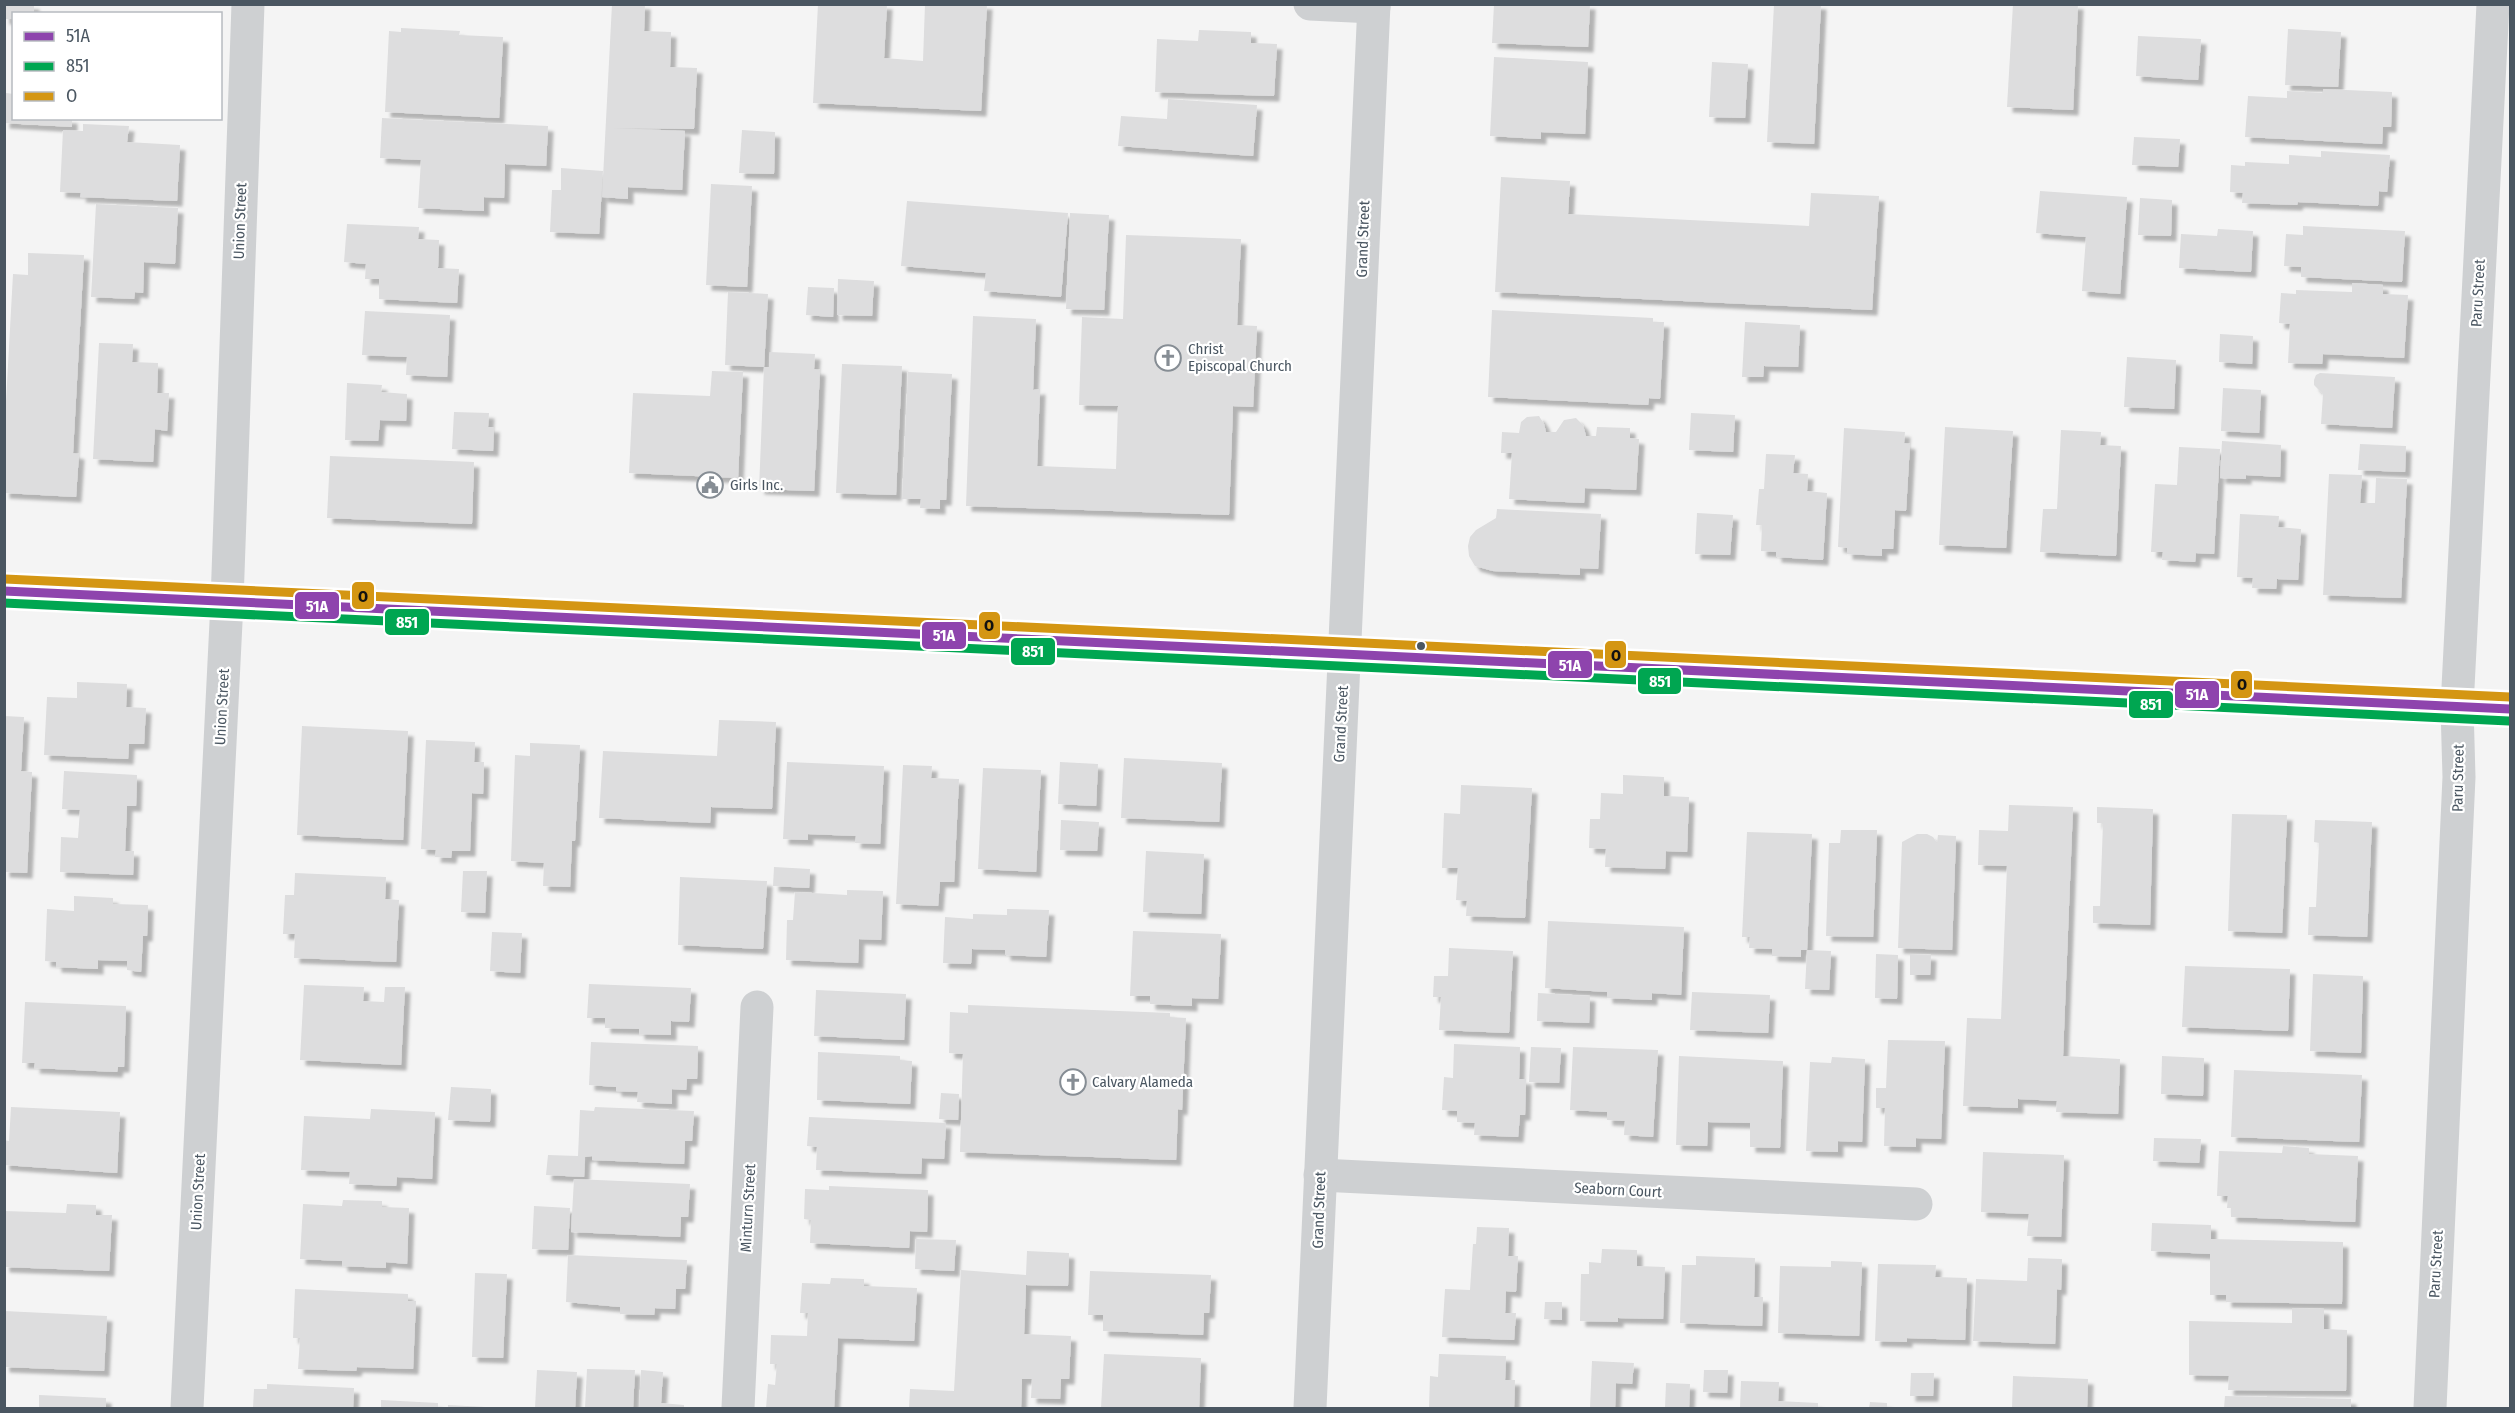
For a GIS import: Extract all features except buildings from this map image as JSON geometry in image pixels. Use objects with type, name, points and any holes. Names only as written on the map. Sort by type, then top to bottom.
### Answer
[{"type":"street","name":"Union Street","points":[[187,1408],[227,602],[248,4]]},
{"type":"street","points":[[1310,4],[1374,6]]},
{"type":"street","name":"Paru Street","points":[[2430,1408],[2458,789],[2457,707],[2493,4]]},
{"type":"street","name":"Grand Street","points":[[1310,1408],[1374,6]]},
{"type":"street","points":[[4,591],[2511,709]]},
{"type":"street","name":"Minturn Street","points":[[738,1408],[757,1007]]},
{"type":"street","name":"Seaborn Court","points":[[1320,1175],[1916,1204]]},
{"type":"transit line","name":"O","points":[[5,579],[2510,697]]},
{"type":"transit line","name":"51A","points":[[4,591],[2510,709]]},
{"type":"transit line","name":"851","points":[[4,603],[2509,721]]},
{"type":"place","name":"Christ Episcopal Church","points":[[1168,358]]},
{"type":"place","name":"Girls Inc.","points":[[710,485]]},
{"type":"place","name":"Calvary Alameda","points":[[1073,1082]]}]
